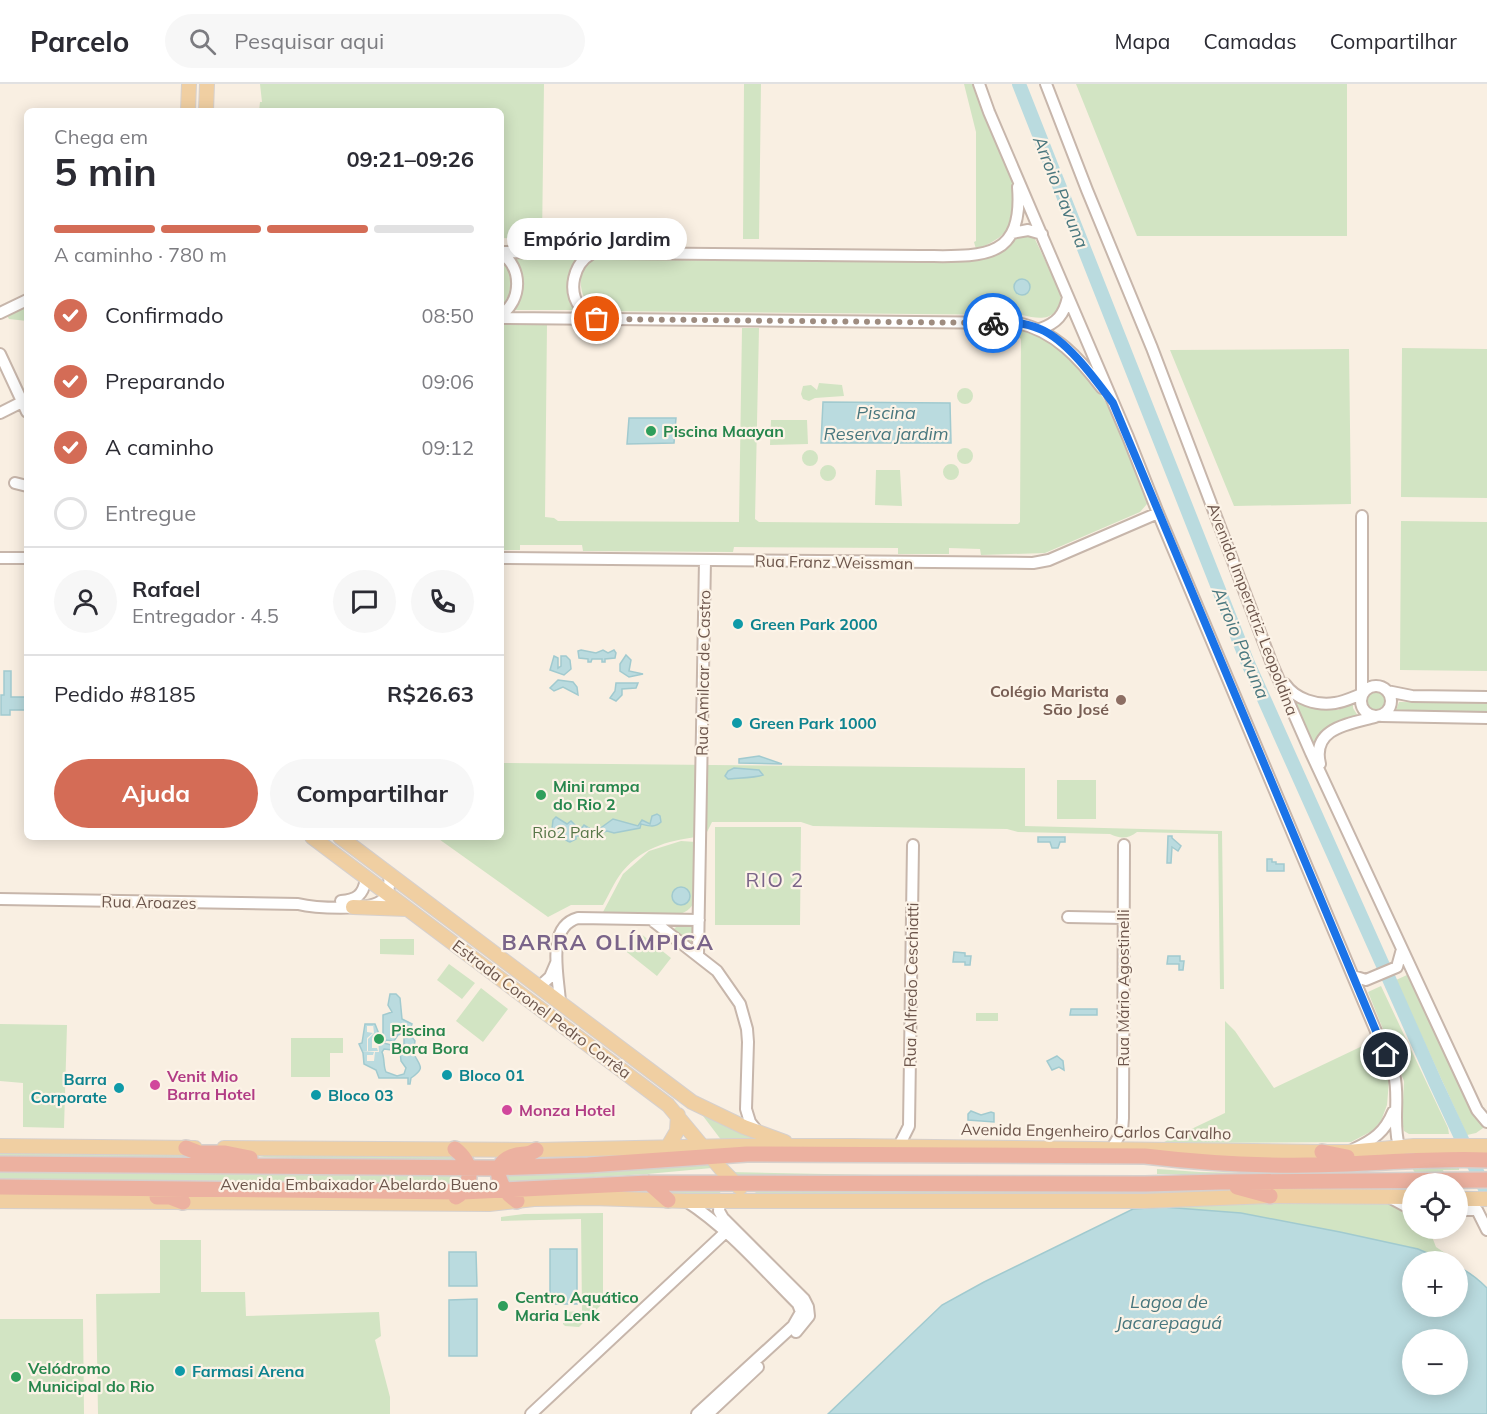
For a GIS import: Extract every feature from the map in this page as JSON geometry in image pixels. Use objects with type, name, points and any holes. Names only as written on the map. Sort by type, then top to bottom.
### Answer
[{"type":"highway","points":[[186,1148],[199,1153],[225,1153],[264,1160],[321,1161],[352,1166]]},
{"type":"highway","points":[[394,1203],[407,1198],[448,1199],[462,1192],[469,1181],[469,1168],[461,1154],[455,1149]]},
{"type":"highway","points":[[517,1201],[503,1190],[499,1180],[501,1167],[510,1157],[528,1155],[536,1150]]},
{"type":"highway","name":"Avenida Engenheiro Carlos Carvalho","points":[[707,1152],[1145,1156],[1198,1162],[1344,1164],[1382,1161],[1401,1153],[1484,1153]]},
{"type":"highway","name":"Avenida Embaixador Abelardo Bueno","points":[[0,1164],[469,1168],[588,1165],[707,1152]]},
{"type":"highway","points":[[1322,1152],[1382,1161]]},
{"type":"highway","points":[[1401,1153],[1411,1173]]},
{"type":"highway","points":[[1468,1180],[1487,1180]]},
{"type":"highway","points":[[734,1182],[1145,1184],[1402,1182]]},
{"type":"highway","name":"Avenida Embaixador Abelardo Bueno","points":[[0,1187],[462,1192],[649,1183],[734,1182]]},
{"type":"highway","points":[[1220,1182],[1270,1196]]},
{"type":"highway","points":[[649,1183],[668,1200]]},
{"type":"highway","points":[[35,1188],[56,1192],[170,1197],[183,1202]]},
{"type":"main road","points":[[188,108],[189,84]]},
{"type":"main road","points":[[206,108],[207,84]]},
{"type":"main road","name":"Estrada Coronel Pedro Corrêa","points":[[316,840],[656,1095],[678,1115],[707,1152],[754,1200]]},
{"type":"main road","name":"Estrada Coronel Pedro Corrêa","points":[[344,840],[698,1106],[758,1133],[795,1146]]},
{"type":"main road","points":[[353,907],[407,909]]},
{"type":"main road","points":[[560,1003],[567,1028]]},
{"type":"main road","points":[[667,1148],[677,1131],[678,1115]]},
{"type":"main road","name":"Avenida Embaixador Abelardo Bueno","points":[[0,1146],[536,1150],[667,1148],[707,1152]]},
{"type":"main road","name":"Avenida Engenheiro Carlos Carvalho","points":[[707,1152],[795,1146],[920,1146],[1401,1153]]},
{"type":"main road","points":[[754,1200],[1133,1201],[1270,1196],[1402,1197]]},
{"type":"main road","name":"Avenida Embaixador Abelardo Bueno","points":[[0,1201],[489,1204],[534,1199],[592,1198],[686,1201],[754,1200]]},
{"type":"main road","points":[[1468,1201],[1487,1199]]},
{"type":"street","points":[[979,84],[988,112],[1042,234],[1394,1074],[1397,1092],[1395,1131],[1401,1153]]},
{"type":"street","name":"Avenida Imperatriz Leopoldina","points":[[1046,84],[1155,355],[1272,664],[1477,1110],[1487,1122]]},
{"type":"street","points":[[504,253],[969,256],[989,252],[1006,241],[1012,233],[1017,224],[1020,205],[1018,179]]},
{"type":"street","points":[[1012,233],[1028,230],[1042,234]]},
{"type":"street","points":[[591,254],[578,267],[574,284],[581,308],[597,319]]},
{"type":"street","points":[[504,255],[514,266],[518,284],[510,307],[504,314]]},
{"type":"street","points":[[1040,328],[1060,318],[1066,308],[1068,297]]},
{"type":"street","points":[[0,313],[24,301]]},
{"type":"street","points":[[504,317],[1018,322],[1040,328],[1079,360],[1113,403]]},
{"type":"street","points":[[0,354],[24,405]]},
{"type":"street","points":[[0,413],[24,407]]},
{"type":"street","points":[[15,483],[24,485]]},
{"type":"street","name":"Rua Franz Weissman","points":[[504,558],[1033,563],[1049,560],[1158,513]]},
{"type":"street","points":[[1362,516],[1361,706],[1366,714],[1378,716],[1487,718]]},
{"type":"street","points":[[0,558],[24,558]]},
{"type":"street","name":"Rua Amilcar de Castro","points":[[698,955],[705,560]]},
{"type":"street","points":[[1272,664],[1290,692],[1318,703],[1333,704],[1362,694],[1374,686],[1412,696],[1487,697]]},
{"type":"street","points":[[1325,782],[1318,753],[1324,738],[1331,731],[1342,726],[1386,713],[1391,705],[1387,691]]},
{"type":"street","name":"Rua Alfredo Ceschiatti","points":[[899,1146],[909,1126],[913,844]]},
{"type":"street","name":"Rua Mário Agostinelli","points":[[1124,845],[1122,1131],[1129,1149]]},
{"type":"street","points":[[387,894],[389,875]]},
{"type":"street","name":"Rua Aroazes","points":[[0,899],[298,904],[311,901],[356,899],[363,891],[366,879]]},
{"type":"street","name":"Rua Aroazes","points":[[298,904],[311,908],[353,907],[379,903],[387,894]]},
{"type":"street","points":[[1068,917],[1124,918]]},
{"type":"street","points":[[560,1003],[557,960],[559,933],[570,920],[578,918],[699,920]]},
{"type":"street","points":[[653,921],[722,976],[740,1004],[748,1042],[746,1109],[750,1122],[758,1133]]},
{"type":"street","points":[[1353,976],[1366,980],[1393,970],[1399,963],[1402,949]]},
{"type":"street","points":[[539,987],[550,977],[557,960]]},
{"type":"street","points":[[1348,1152],[1380,1135],[1396,1106]]},
{"type":"street","name":"Rua Alfredo Ceschiatti","points":[[909,1126],[920,1146]]},
{"type":"street","name":"Rua Mário Agostinelli","points":[[1112,1148],[1122,1131]]},
{"type":"street","points":[[1389,1197],[1402,1204]]},
{"type":"street","points":[[720,1200],[720,1213],[729,1229]]},
{"type":"street","points":[[686,1201],[729,1229],[804,1299],[808,1307],[806,1322],[789,1334],[703,1413]]},
{"type":"street","points":[[1468,1206],[1477,1210],[1487,1230]]},
{"type":"street","points":[[531,1414],[729,1229]]},
{"type":"green space","points":[[260,84],[544,84],[542,239],[504,238],[504,108],[259,108],[260,102],[262,102]]},
{"type":"green space","points":[[744,84],[761,84],[759,239],[743,239]]},
{"type":"green space","points":[[964,84],[976,84],[1011,177],[1016,206],[1013,219],[1006,230],[994,241],[976,249],[974,242],[976,241],[976,132]]},
{"type":"green space","points":[[1076,84],[1347,84],[1347,236],[1137,236]]},
{"type":"green space","points":[[1013,235],[1033,235],[1061,294],[1060,303],[1053,314],[1036,318],[1022,315],[595,311],[585,298],[581,283],[584,268],[595,257],[963,260]]},
{"type":"green space","points":[[514,256],[579,257],[573,263],[569,276],[570,290],[578,310],[514,310],[521,296],[523,283]]},
{"type":"green space","points":[[504,261],[512,282],[504,302]]},
{"type":"green space","points":[[24,305],[24,321],[9,319],[6,314]]},
{"type":"green space","points":[[504,324],[547,324],[545,517],[558,521],[739,522],[742,328],[759,328],[755,519],[759,522],[1018,524],[1020,522],[1021,339],[1015,333],[1016,325],[1038,333],[1062,349],[1095,385],[1119,429],[1147,498],[1147,504],[1140,512],[1045,553],[981,555],[980,549],[949,548],[949,554],[898,554],[898,548],[734,547],[733,552],[583,551],[582,545],[520,545],[520,550],[504,550]]},
{"type":"green space","points":[[1402,348],[1487,349],[1487,498],[1401,497]]},
{"type":"green space","points":[[1349,349],[1351,504],[1234,506],[1170,350]]},
{"type":"green space","points":[[819,383],[842,385],[844,396],[815,398],[809,401],[803,399],[801,394],[803,386],[811,385],[817,390]]},
{"type":"green space","points":[[962,388],[968,388],[973,396],[971,402],[962,404],[957,399],[957,393]]},
{"type":"green space","points":[[771,420],[807,420],[808,444],[770,445]]},
{"type":"green space","points":[[962,448],[968,448],[973,456],[971,462],[962,464],[957,459],[957,453]]},
{"type":"green space","points":[[807,450],[813,450],[818,458],[816,464],[807,466],[802,461],[802,455]]},
{"type":"green space","points":[[948,464],[954,464],[959,472],[957,478],[948,480],[943,475],[943,469]]},
{"type":"green space","points":[[825,465],[831,465],[836,473],[834,479],[825,481],[820,476],[820,470]]},
{"type":"green space","points":[[876,470],[900,470],[902,506],[875,505]]},
{"type":"green space","points":[[1401,521],[1487,522],[1487,671],[1400,670]]},
{"type":"green space","points":[[1375,690],[1385,697],[1386,701],[1379,711],[1375,712],[1365,705],[1364,701],[1371,691]]},
{"type":"green space","points":[[1294,702],[1338,710],[1353,703],[1358,716],[1343,719],[1331,726],[1320,736],[1313,749]]},
{"type":"green space","points":[[1399,702],[1487,703],[1487,713],[1395,713]]},
{"type":"green space","name":"Rio2 Park","points":[[504,763],[1025,768],[1025,826],[1222,831],[1224,989],[1220,989],[1218,834],[1137,832],[1124,838],[1110,834],[1018,832],[1007,829],[813,826],[801,822],[712,822],[705,836],[659,845],[640,856],[622,872],[603,905],[571,905],[548,917],[440,840],[504,840]]},
{"type":"green space","points":[[1057,780],[1096,780],[1096,819],[1057,819]]},
{"type":"green space","points":[[715,827],[801,827],[800,925],[715,925]]},
{"type":"green space","points":[[681,841],[696,842],[695,900],[690,909],[675,915],[603,912],[623,874],[649,851]]},
{"type":"green space","points":[[677,926],[693,926],[696,929],[696,945],[692,946],[673,930]]},
{"type":"green space","points":[[640,933],[671,958],[657,976],[623,949]]},
{"type":"green space","points":[[380,939],[414,939],[414,955],[380,954]]},
{"type":"green space","points":[[449,964],[475,983],[462,999],[437,980]]},
{"type":"green space","points":[[1407,975],[1467,1100],[1486,1126],[1476,1133],[1467,1135],[1396,980]]},
{"type":"green space","points":[[1381,986],[1449,1134],[1409,1134],[1404,1131],[1402,1122],[1404,1081],[1368,992]]},
{"type":"green space","points":[[481,988],[508,1009],[483,1042],[456,1021]]},
{"type":"green space","points":[[976,1013],[998,1013],[998,1021],[976,1021]]},
{"type":"green space","points":[[1225,1021],[1235,1031],[1274,1088],[1375,1040],[1389,1081],[1387,1105],[1381,1121],[1372,1131],[1351,1142],[1162,1143],[1225,1113]]},
{"type":"green space","points":[[0,1024],[67,1025],[64,1128],[23,1127],[23,1083],[0,1081]]},
{"type":"green space","points":[[291,1038],[343,1038],[343,1053],[330,1053],[330,1077],[291,1077]]},
{"type":"green space","points":[[697,1108],[773,1140],[722,1141]]},
{"type":"green space","points":[[0,1149],[219,1156],[246,1159],[0,1158]]},
{"type":"green space","points":[[237,1153],[445,1154],[459,1160],[402,1163],[264,1157]]},
{"type":"green space","points":[[710,1165],[712,1168],[647,1174],[505,1182],[504,1175]]},
{"type":"green space","points":[[1459,1167],[1459,1170],[1443,1170],[1444,1173],[1415,1173],[1412,1168]]},
{"type":"green space","points":[[0,1169],[463,1175],[461,1183],[0,1179]]},
{"type":"green space","points":[[1157,1169],[1199,1172],[1319,1174],[1157,1174]]},
{"type":"green space","points":[[729,1172],[875,1175],[900,1178],[740,1177]]},
{"type":"green space","points":[[726,1186],[718,1195],[671,1195],[661,1187]]},
{"type":"green space","points":[[1209,1186],[1240,1191],[1144,1198],[760,1195],[749,1189]]},
{"type":"green space","points":[[1209,1202],[1402,1203],[1402,1239],[1433,1239],[1436,1247],[1442,1251],[1423,1251],[1241,1213],[1163,1207]]},
{"type":"green space","points":[[603,1213],[603,1303],[579,1327],[565,1326],[563,1312],[582,1311],[581,1219],[501,1221],[501,1217],[524,1214]]},
{"type":"green space","points":[[160,1240],[201,1240],[201,1292],[245,1292],[246,1316],[379,1312],[381,1336],[375,1340],[390,1397],[390,1414],[98,1414],[96,1294],[160,1293]]},
{"type":"green space","points":[[0,1319],[83,1319],[84,1414],[0,1414]]},
{"type":"water","points":[[1019,279],[1025,279],[1030,287],[1028,293],[1019,295],[1014,290],[1014,284]]},
{"type":"water","name":"Piscina Reserva jardim","points":[[823,402],[950,403],[951,443],[821,443]]},
{"type":"water","name":"Piscina Maayan","points":[[629,418],[676,418],[674,443],[627,444]]},
{"type":"water","points":[[603,650],[608,653],[614,650],[616,653],[615,658],[605,659],[605,662],[602,662],[602,659],[592,659],[588,662],[588,659],[579,658],[578,651],[596,653]]},
{"type":"water","points":[[626,655],[631,660],[629,671],[643,674],[629,677],[620,671],[620,664]]},
{"type":"water","points":[[554,656],[558,658],[558,668],[561,666],[561,656],[566,656],[570,660],[571,669],[564,675],[550,670]]},
{"type":"water","points":[[4,671],[11,671],[11,697],[24,697],[24,710],[10,710],[10,715],[1,715],[1,695],[4,695]]},
{"type":"water","points":[[558,680],[573,682],[577,687],[578,695],[563,687],[554,691],[550,688]]},
{"type":"water","points":[[616,683],[638,683],[636,688],[622,689],[622,695],[616,701],[610,698],[615,691]]},
{"type":"water","points":[[759,756],[782,764],[739,763],[739,759]]},
{"type":"water","points":[[734,768],[759,770],[763,775],[728,779],[725,776]]},
{"type":"water","points":[[657,814],[661,822],[656,825],[641,824],[640,828],[614,833],[607,831],[595,835],[576,836],[576,839],[570,842],[552,829],[553,820],[556,817],[567,824],[571,821],[580,830],[584,825],[595,832],[613,819],[638,826],[642,820],[650,824],[652,816]]},
{"type":"water","points":[[1168,836],[1172,836],[1181,846],[1178,851],[1172,847],[1171,863],[1167,863]]},
{"type":"water","points":[[1038,837],[1065,837],[1065,842],[1060,842],[1058,848],[1052,848],[1050,842],[1038,842]]},
{"type":"water","points":[[1267,859],[1272,859],[1272,862],[1276,864],[1284,864],[1284,871],[1267,871]]},
{"type":"water","points":[[681,887],[687,890],[690,896],[687,902],[681,905],[675,902],[672,896],[675,890]]},
{"type":"water","points":[[954,952],[971,956],[970,965],[965,965],[965,962],[953,962]]},
{"type":"water","points":[[1168,956],[1180,956],[1180,961],[1184,961],[1183,970],[1179,970],[1179,964],[1167,964]]},
{"type":"water","name":"Piscina Bora Bora","points":[[390,994],[396,994],[400,998],[402,1019],[412,1024],[409,1033],[415,1041],[413,1052],[420,1069],[411,1078],[410,1084],[408,1084],[408,1078],[379,1078],[376,1070],[364,1064],[359,1044],[362,1043],[365,1024],[375,1024],[379,1034],[383,1034],[383,1015],[392,1012],[388,1005]],"holes":[[[401,1034],[404,1037],[404,1046],[398,1047],[384,1043],[386,1040],[394,1041]],[[384,1049],[400,1051],[401,1061],[406,1068],[404,1074],[397,1076],[386,1072],[382,1052]]]},
{"type":"water","points":[[1071,1009],[1097,1009],[1097,1015],[1070,1015]]},
{"type":"water","points":[[1057,1056],[1063,1061],[1064,1070],[1059,1067],[1052,1070],[1047,1061]]},
{"type":"water","points":[[971,1111],[981,1115],[994,1113],[994,1122],[968,1120],[968,1114]]},
{"type":"water","name":"Lagoa de Jacarepaguá","points":[[1163,1207],[1241,1213],[1418,1249],[1423,1251],[1402,1251],[1402,1317],[1468,1317],[1468,1272],[1487,1288],[1487,1414],[828,1414],[942,1305],[1133,1209]]},
{"type":"water","points":[[550,1249],[577,1249],[577,1304],[550,1304]]},
{"type":"water","points":[[449,1252],[476,1252],[477,1286],[449,1286]]},
{"type":"water","points":[[477,1299],[477,1356],[449,1356],[449,1300]]},
{"type":"pier","points":[[373,1024],[374,1033],[368,1039],[368,1051],[378,1051],[377,1048],[372,1048],[372,1038],[378,1038],[379,1052],[375,1052],[374,1061],[367,1061],[367,1055],[373,1055],[374,1052],[362,1051],[367,1051],[367,1038],[373,1033],[367,1032],[367,1026],[373,1026]]},
{"type":"waterway","name":"Arroio Pavuna","points":[[1019,84],[1247,661],[1487,1193]]},
{"type":"way so far","points":[[597,319],[993,323]]},
{"type":"place","name":"Empório Jardim","points":[[597,319]]},
{"type":"place","name":"Piscina Maayan","points":[[651,431]]},
{"type":"place","name":"Green Park 2000","points":[[738,624]]},
{"type":"place","name":"Colégio Marista São José","points":[[1121,700]]},
{"type":"place","name":"Green Park 1000","points":[[737,723]]},
{"type":"place","name":"Mini rampa do Rio 2","points":[[541,795]]},
{"type":"place","name":"Piscina Bora Bora","points":[[379,1039]]},
{"type":"place","name":"Bloco 01","points":[[447,1075]]},
{"type":"place","name":"Venit Mio Barra Hotel","points":[[155,1085]]},
{"type":"place","name":"Barra Corporate","points":[[119,1088]]},
{"type":"place","name":"Bloco 03","points":[[316,1095]]},
{"type":"place","name":"Monza Hotel","points":[[507,1110]]},
{"type":"place","name":"Centro Aquático Maria Lenk","points":[[503,1306]]},
{"type":"place","name":"Farmasi Arena","points":[[180,1371]]},
{"type":"place","name":"Velódromo Municipal do Rio","points":[[16,1377]]},
{"type":"district","name":"RIO 2","points":[[775,879]]},
{"type":"district","name":"BARRA OLÍMPICA","points":[[608,942]]},
{"type":"route","points":[[993,323],[1018,322],[1040,328],[1084,366],[1113,403],[1386,1055]]}]
